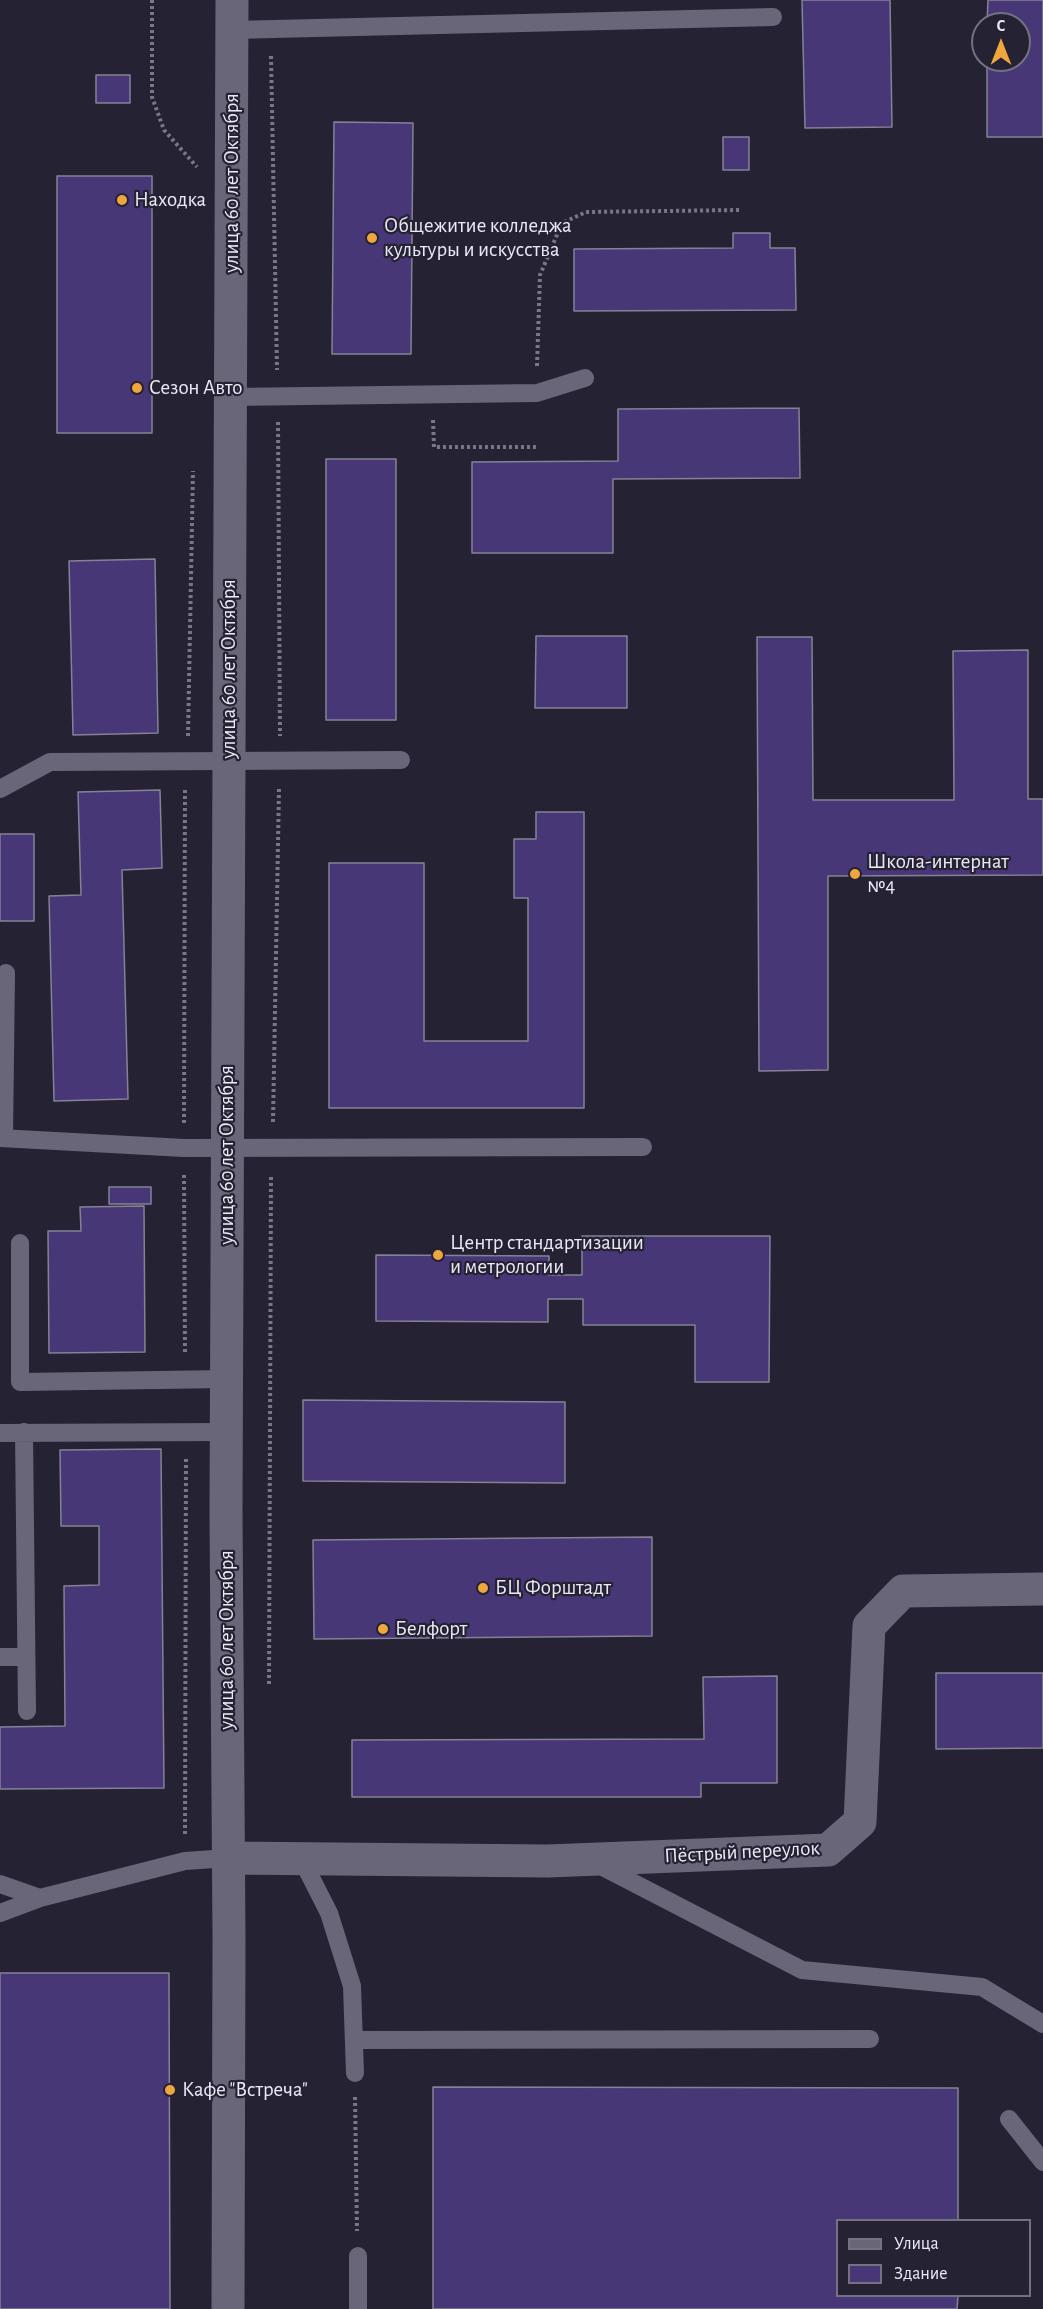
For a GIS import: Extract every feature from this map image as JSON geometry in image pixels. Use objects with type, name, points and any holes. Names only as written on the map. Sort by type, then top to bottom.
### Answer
[{"type":"street","name":"улица 60 лет Октября","points":[[228,2309],[226,1147],[232,15]]},
{"type":"street","name":"Пёстрый переулок","points":[[229,1858],[548,1861],[828,1850],[860,1822],[869,1626],[903,1591],[1043,1589]]},
{"type":"lane","points":[[232,15],[271,28],[773,17]]},
{"type":"lane","points":[[231,397],[537,393],[585,378]]},
{"type":"lane","points":[[0,789],[50,762],[400,759]]},
{"type":"lane","points":[[6,973],[2,1138],[184,1148],[643,1147]]},
{"type":"lane","points":[[20,1243],[20,1382],[226,1380]]},
{"type":"lane","points":[[24,1432],[27,1711]]},
{"type":"lane","points":[[0,1433],[226,1432]]},
{"type":"lane","points":[[0,1657],[26,1657]]},
{"type":"lane","points":[[0,1913],[40,1898],[184,1862],[229,1858]]},
{"type":"lane","points":[[588,1859],[802,1970],[982,1987],[1043,2024]]},
{"type":"lane","points":[[302,1860],[329,1913],[352,1986],[355,2073]]},
{"type":"lane","points":[[0,1884],[40,1898]]},
{"type":"lane","points":[[355,2040],[870,2039]]},
{"type":"lane","points":[[1009,2119],[1043,2162]]},
{"type":"lane","points":[[358,2256],[358,2309]]},
{"type":"path","points":[[152,0],[152,97],[164,130],[198,168]]},
{"type":"path","points":[[269,1684],[270,1214],[280,759],[278,397],[271,28]]},
{"type":"path","points":[[537,393],[540,275],[562,223],[586,212],[741,210]]},
{"type":"path","points":[[433,411],[434,447],[539,447]]},
{"type":"path","points":[[185,1380],[184,796],[188,761],[193,464]]},
{"type":"path","points":[[184,1862],[186,1432]]},
{"type":"path","points":[[355,2073],[358,2256]]},
{"type":"building","points":[[802,0],[890,0],[892,127],[805,128]]},
{"type":"building","points":[[988,0],[1043,0],[1043,137],[987,137],[987,72],[1031,72],[1031,12],[988,12]]},
{"type":"building","points":[[96,75],[130,75],[130,103],[96,103]]},
{"type":"building","name":"Общежитие колледжа культуры и искусства","points":[[334,122],[413,123],[411,354],[332,354]]},
{"type":"building","points":[[723,137],[749,137],[749,170],[723,170]]},
{"type":"building","points":[[57,176],[152,176],[152,433],[57,433]]},
{"type":"building","points":[[733,233],[770,233],[770,248],[795,248],[796,310],[574,311],[574,249],[733,248]]},
{"type":"building","points":[[799,408],[800,478],[613,479],[613,553],[472,553],[472,462],[618,461],[618,409]]},
{"type":"building","points":[[326,459],[396,459],[396,720],[326,720]]},
{"type":"building","points":[[155,559],[158,733],[73,735],[69,561]]},
{"type":"building","points":[[536,636],[627,636],[627,708],[535,708]]},
{"type":"building","points":[[757,637],[812,637],[813,800],[954,800],[953,651],[1028,650],[1028,799],[1043,799],[1043,875],[828,876],[828,1070],[759,1071]]},
{"type":"building","points":[[160,790],[162,868],[122,870],[128,1099],[54,1101],[49,896],[81,895],[78,792]]},
{"type":"building","points":[[536,812],[584,812],[584,1108],[329,1108],[329,863],[424,863],[424,1041],[528,1041],[528,898],[514,898],[514,839],[536,839]]},
{"type":"building","points":[[0,834],[34,834],[34,921],[0,921]]},
{"type":"building","points":[[109,1187],[151,1187],[151,1204],[109,1204]]},
{"type":"building","points":[[144,1206],[145,1352],[49,1353],[48,1231],[81,1231],[80,1207]]},
{"type":"building","points":[[582,1236],[770,1236],[769,1382],[695,1382],[695,1325],[583,1325],[583,1299],[548,1299],[548,1322],[376,1321],[376,1255],[549,1256],[549,1275],[582,1275]]},
{"type":"building","points":[[303,1400],[565,1402],[565,1483],[303,1481]]},
{"type":"building","points":[[161,1449],[164,1788],[0,1789],[0,1727],[65,1726],[64,1586],[99,1585],[99,1526],[61,1526],[60,1450]]},
{"type":"building","name":"БЦ Форштадт","points":[[652,1537],[652,1636],[314,1639],[313,1540]]},
{"type":"building","points":[[936,1673],[1043,1673],[1043,1748],[936,1749]]},
{"type":"building","points":[[777,1676],[777,1783],[701,1783],[701,1797],[352,1797],[352,1740],[704,1739],[703,1677]]},
{"type":"building","points":[[0,1973],[169,1973],[170,2309],[0,2309]]},
{"type":"building","points":[[433,2087],[958,2088],[958,2219],[836,2219],[836,2297],[958,2297],[957,2309],[433,2309]]},
{"type":"place","name":"Находка","points":[[122,200]]},
{"type":"place","name":"Общежитие колледжа культуры и искусства","points":[[372,238]]},
{"type":"place","name":"Сезон Авто","points":[[137,388]]},
{"type":"place","name":"Школа-интернат №4","points":[[855,874]]},
{"type":"place","name":"Центр стандартизации и метрологии","points":[[438,1255]]},
{"type":"place","name":"БЦ Форштадт","points":[[483,1588]]},
{"type":"place","name":"Белфорт","points":[[383,1629]]},
{"type":"place","name":"Кафе \"Встреча\"","points":[[170,2090]]}]
